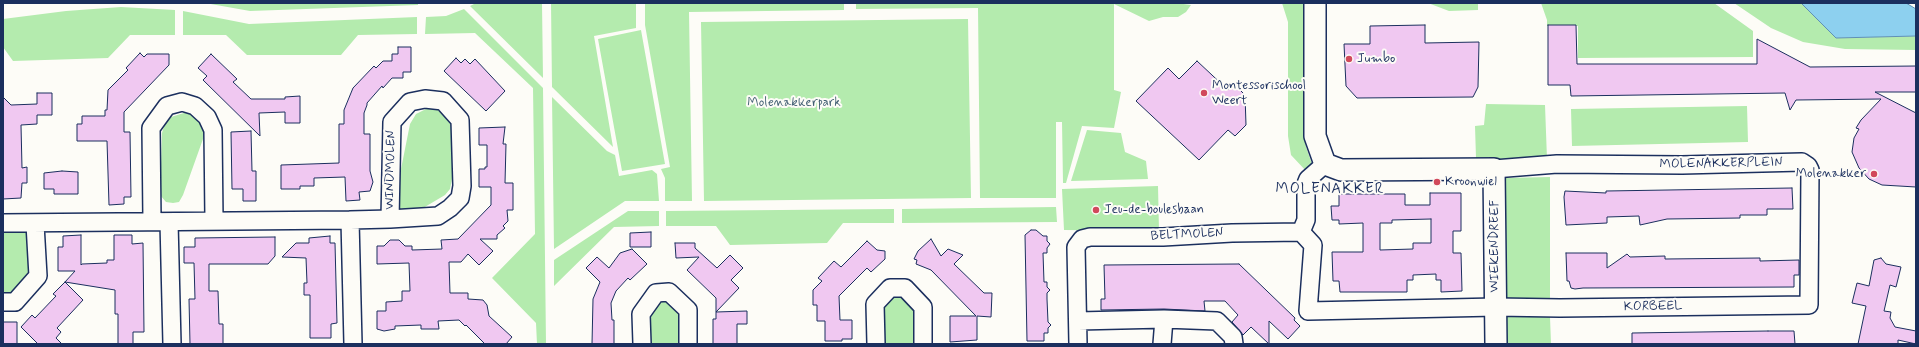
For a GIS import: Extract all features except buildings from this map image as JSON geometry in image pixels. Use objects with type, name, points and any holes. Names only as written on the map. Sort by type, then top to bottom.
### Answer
[{"type":"street","points":[[1315,3],[1315,136],[1325,164],[1341,170],[1494,169]]},
{"type":"street","name":"WINDMOLEN","points":[[3,224],[214,220],[350,220],[390,219],[438,216],[450,208],[460,198],[462,186],[460,120],[443,101],[426,99],[410,102],[392,122],[390,219]]},
{"type":"street","points":[[152,222],[151,128],[167,106],[182,102],[195,106],[207,117],[213,130],[214,220]]},
{"type":"street","name":"MOLENAKKERPLEIN","points":[[1494,169],[1557,164],[1682,165],[1802,162],[1808,166],[1810,170],[1810,305]]},
{"type":"street","points":[[1325,164],[1308,179],[1306,184],[1306,220],[1301,232],[1313,245],[1308,311],[1496,307]]},
{"type":"street","name":"WIEKENDREEF","points":[[1494,169],[1496,344]]},
{"type":"street","points":[[350,220],[353,344]]},
{"type":"street","points":[[169,222],[172,344]]},
{"type":"street","points":[[3,302],[15,302],[38,276],[34,224]]},
{"type":"street","name":"BELTMOLEN","points":[[1078,344],[1076,247],[1082,239],[1090,237],[1163,237],[1232,233],[1301,232]]},
{"type":"street","points":[[876,344],[875,304],[890,288],[905,288],[923,307],[923,344]]},
{"type":"street","points":[[642,344],[641,314],[656,293],[668,292],[688,310],[688,344]]},
{"type":"street","name":"KORBEEL","points":[[1496,307],[1560,308],[1810,305]]},
{"type":"street","points":[[1078,321],[1164,319],[1217,321],[1233,337],[1234,344]]},
{"type":"street","points":[[1162,344],[1164,319]]},
{"type":"green space","points":[[205,3],[418,3],[418,5],[250,11]]},
{"type":"green space","points":[[476,3],[542,3],[543,78],[470,6]]},
{"type":"green space","points":[[551,3],[636,3],[636,28],[594,36],[613,147],[552,87]]},
{"type":"green space","points":[[645,3],[844,3],[844,10],[689,12],[692,201],[665,201],[665,178],[661,169],[670,167],[645,25]]},
{"type":"green space","points":[[856,3],[1176,3],[1191,5],[1186,12],[1178,17],[1163,17],[1149,21],[1114,4],[1114,90],[1121,92],[1114,128],[1082,126],[1066,183],[1063,183],[1062,122],[1056,122],[1056,198],[980,198],[978,8],[856,9]]},
{"type":"green space","points":[[1282,3],[1304,3],[1304,132],[1306,147],[1312,164],[1307,172],[1291,155],[1288,136],[1288,22]]},
{"type":"green space","points":[[1428,3],[1478,3],[1478,10],[1449,11]]},
{"type":"green space","points":[[1541,3],[1714,3],[1753,31],[1753,57],[1578,58],[1578,26],[1547,26],[1547,20]]},
{"type":"green space","points":[[1734,3],[1801,3],[1836,38],[1916,36],[1916,50],[1845,49],[1803,42],[1771,28]]},
{"type":"green space","points":[[121,7],[175,10],[175,35],[130,35],[108,58],[13,61],[3,47],[3,19],[66,11]]},
{"type":"green space","points":[[464,9],[543,88],[546,344],[537,344],[536,323],[492,278],[535,234],[533,88],[475,33],[425,34],[426,17],[446,16]]},
{"type":"green space","points":[[183,11],[249,24],[417,17],[417,34],[358,35],[341,55],[247,55],[226,35],[183,35]]},
{"type":"green space","name":"Molenakkerpark","points":[[968,19],[971,198],[704,201],[701,22]]},
{"type":"green space","points":[[641,30],[665,164],[622,171],[598,39]]},
{"type":"green space","points":[[552,97],[607,151],[615,155],[619,176],[652,170],[657,174],[659,201],[625,201],[554,249]]},
{"type":"green space","points":[[1486,104],[1545,105],[1547,159],[1493,160],[1476,158],[1475,126],[1484,125]]},
{"type":"green space","points":[[1747,106],[1748,142],[1572,146],[1571,109]]},
{"type":"green space","points":[[435,107],[444,111],[452,123],[452,179],[450,189],[445,195],[413,214],[399,213],[395,199],[410,124],[416,114],[428,108]]},
{"type":"green space","points":[[187,112],[194,115],[201,122],[204,130],[203,139],[183,195],[179,202],[166,202],[160,195],[162,133],[165,123],[171,117]]},
{"type":"green space","points":[[1087,130],[1121,133],[1125,152],[1146,161],[1148,179],[1071,181]]},
{"type":"green space","points":[[1550,177],[1550,299],[1505,299],[1504,178]]},
{"type":"green space","points":[[1158,186],[1159,231],[1064,230],[1062,189]]},
{"type":"green space","points":[[1056,207],[1057,222],[902,223],[902,209]]},
{"type":"green space","points":[[894,209],[894,223],[843,223],[827,243],[730,245],[716,226],[666,226],[666,211]]},
{"type":"green space","points":[[628,211],[659,211],[659,226],[614,227],[554,286],[554,260]]},
{"type":"green space","points":[[26,231],[28,237],[29,272],[11,294],[3,294],[3,232]]},
{"type":"green space","points":[[890,297],[908,297],[917,307],[918,344],[883,344],[882,307]]},
{"type":"green space","points":[[655,302],[675,302],[680,309],[681,344],[651,344],[651,308]]},
{"type":"green space","points":[[1505,317],[1550,317],[1551,344],[1505,344]]},
{"type":"water","points":[[1801,3],[1906,3],[1916,9],[1916,36],[1836,38]]},
{"type":"place","name":"Jumbo","points":[[1349,59]]},
{"type":"place","name":"Montessorischool Weert","points":[[1204,93]]},
{"type":"place","name":"Molenakker","points":[[1874,174]]},
{"type":"place","name":"Kroonwiel","points":[[1437,182]]},
{"type":"place","name":"Jeu-de-boulesbaan","points":[[1096,210]]},
{"type":"district","name":"MOLENAKKER","points":[[1330,190]]}]
